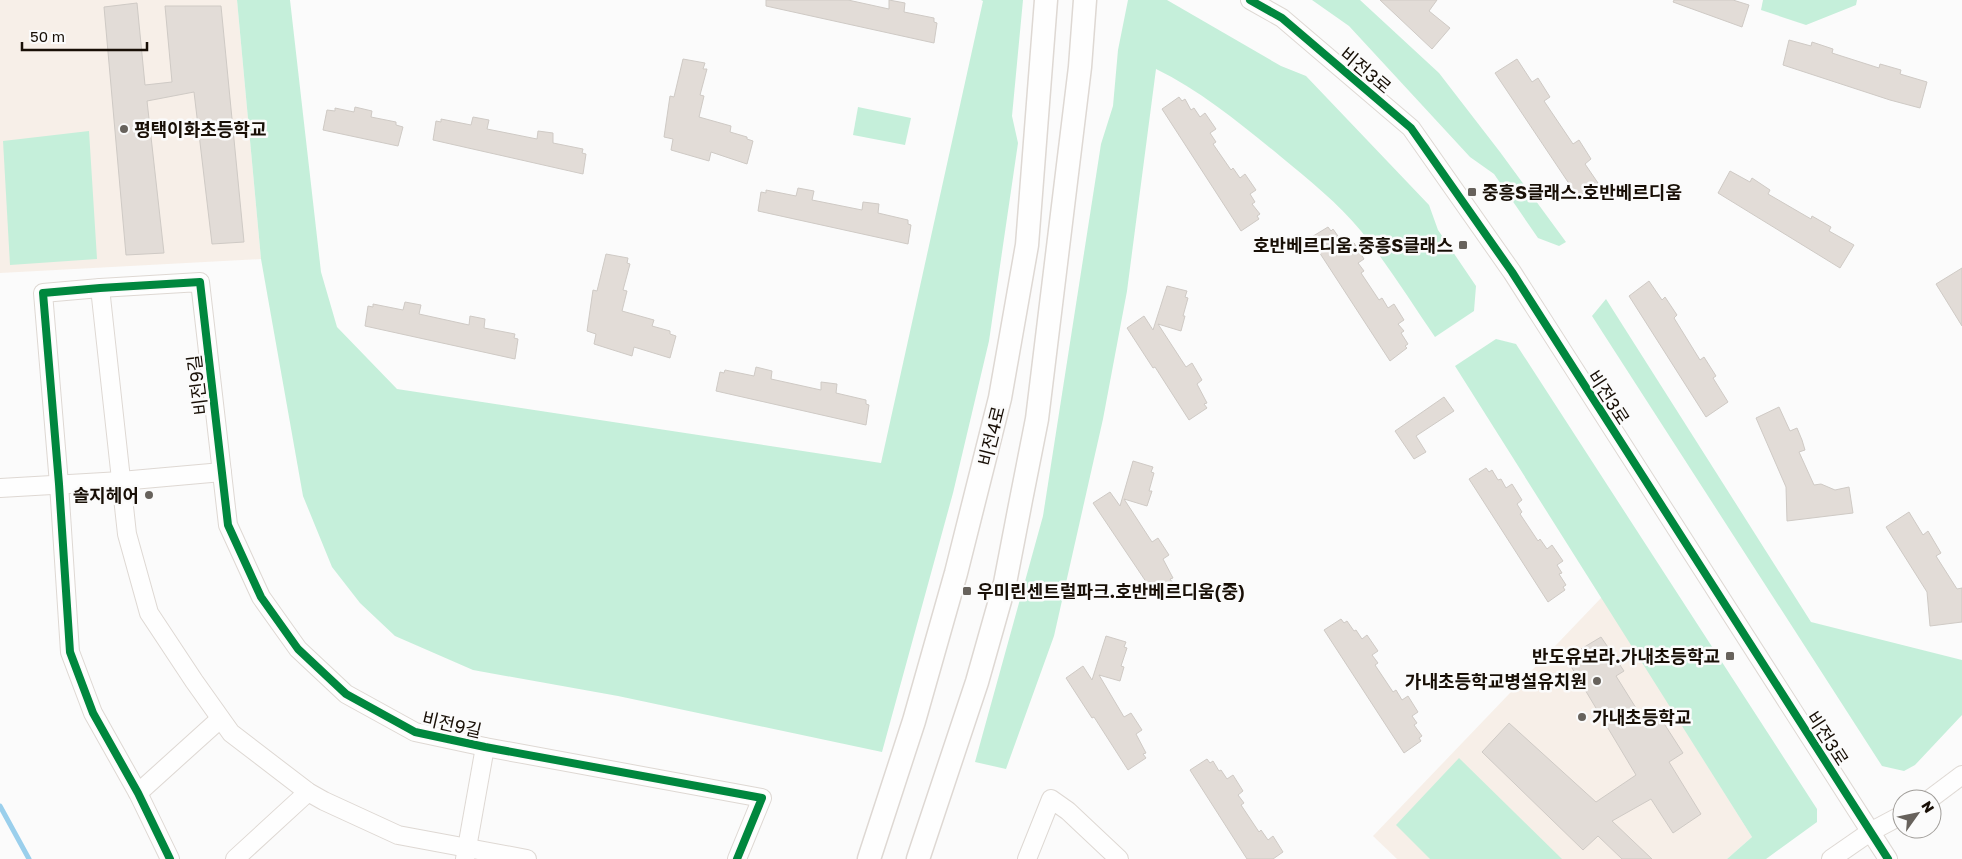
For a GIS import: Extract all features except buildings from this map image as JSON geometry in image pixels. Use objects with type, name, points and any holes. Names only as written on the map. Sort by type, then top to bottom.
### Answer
[{"type":"main road","name":"비전4로","points":[[869,859],[914,721],[956,573],[1000,398],[1027,245],[1046,0]]},
{"type":"main road","points":[[918,859],[977,682],[1005,582],[1018,516],[1036,419],[1078,76],[1085,0]]},
{"type":"street","name":"비전3로","points":[[1250,0],[1282,18],[1411,128],[1512,272],[1888,859]]},
{"type":"street","name":"비전9길","points":[[170,859],[138,793],[93,713],[70,652],[59,484],[43,293],[200,282],[228,525],[261,597],[298,649],[346,694],[415,732],[485,747],[762,798],[738,859]]},
{"type":"street","points":[[100,288],[127,534],[150,613],[231,734],[324,802],[398,835],[467,854],[527,859]]},
{"type":"street","points":[[0,488],[121,481],[222,472]]},
{"type":"street","points":[[138,793],[220,719]]},
{"type":"street","points":[[467,854],[485,747]]},
{"type":"street","points":[[1942,790],[1962,775]]},
{"type":"street","points":[[234,859],[308,792]]},
{"type":"street","points":[[1027,859],[1051,799],[1068,811],[1119,859]]},
{"type":"street","points":[[1831,859],[1870,832],[1892,820]]},
{"type":"shaded area","name":"평택이화초등학교","points":[[0,0],[237,0],[261,259],[0,273]]},
{"type":"shaded area","name":"가내초등학교","points":[[1602,597],[1752,837],[1727,859],[1397,859],[1373,836]]},
{"type":"green space","points":[[237,0],[290,0],[321,272],[337,327],[397,389],[881,463],[983,1],[981,0],[1023,0],[1012,116],[1018,143],[989,341],[953,493],[882,752],[618,696],[473,670],[395,636],[360,603],[332,567],[303,496],[261,259]]},
{"type":"green space","points":[[1128,0],[1167,0],[1281,66],[1306,76],[1429,205],[1438,230],[1476,286],[1474,311],[1435,337],[1371,244],[1333,201],[1220,109],[1189,87],[1156,69],[1127,291],[1103,419],[1054,636],[1006,769],[975,762],[1043,516],[1101,144],[1113,106],[1118,50]]},
{"type":"green space","points":[[1312,0],[1360,0],[1439,73],[1566,242],[1559,246],[1538,238],[1494,174],[1470,157],[1349,26]]},
{"type":"green space","points":[[1763,0],[1857,0],[1856,5],[1806,25],[1761,10]]},
{"type":"green space","points":[[858,107],[911,118],[905,145],[853,135]]},
{"type":"green space","points":[[89,131],[97,259],[10,265],[3,141]]},
{"type":"green space","points":[[1606,299],[1811,622],[1962,660],[1962,715],[1915,765],[1904,771],[1882,766],[1592,316]]},
{"type":"green space","points":[[1496,339],[1516,344],[1817,809],[1817,822],[1766,859],[1727,859],[1752,837],[1455,366]]},
{"type":"green space","points":[[1459,758],[1562,859],[1430,859],[1396,825]]},
{"type":"waterway","points":[[0,806],[29,859]]},
{"type":"cycle path","points":[[1250,0],[1282,18],[1411,128],[1512,272],[1888,859]]},
{"type":"cycle path","points":[[170,859],[138,793],[93,713],[70,652],[59,484],[43,293],[200,282],[228,525],[261,597],[298,649],[346,694],[415,732],[485,747],[762,798],[737,859]]},
{"type":"place","name":"평택이화초등학교","points":[[124,129]]},
{"type":"place","name":"중흥S클래스.호반베르디움","points":[[1472,192]]},
{"type":"place","name":"호반베르디움.중흥S클래스","points":[[1463,245]]},
{"type":"place","name":"솔지헤어","points":[[149,495]]},
{"type":"place","name":"우미린센트럴파크.호반베르디움(중)","points":[[967,591]]},
{"type":"place","name":"반도유보라.가내초등학교","points":[[1730,656]]},
{"type":"place","name":"가내초등학교병설유치원","points":[[1597,681]]},
{"type":"place","name":"가내초등학교","points":[[1582,717]]}]
